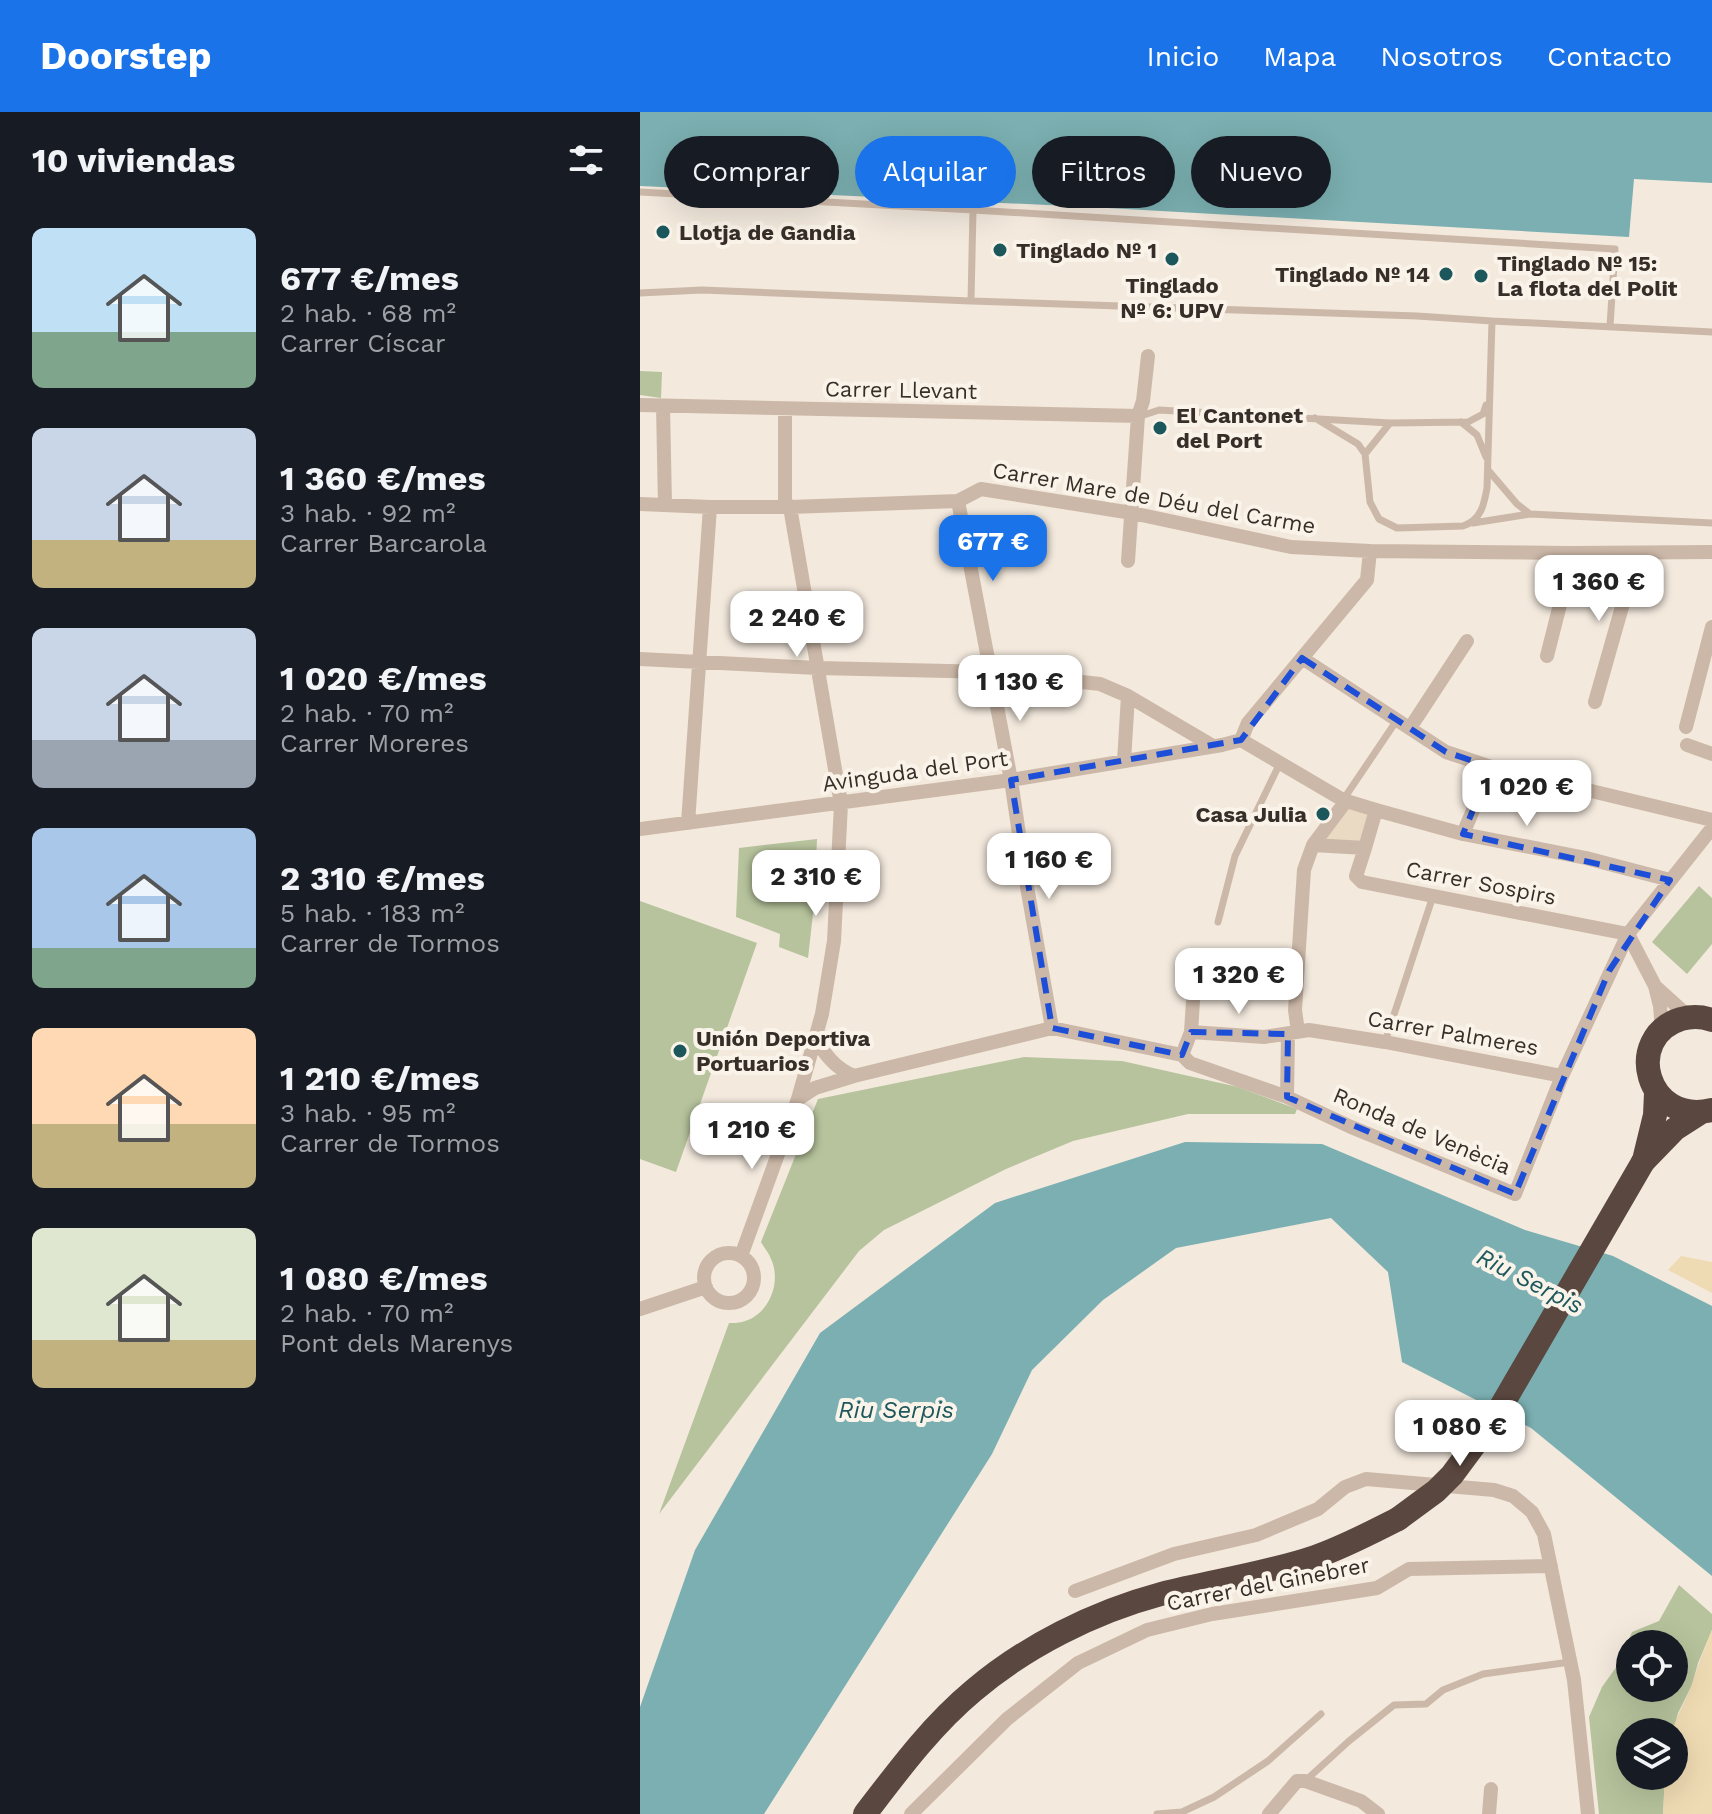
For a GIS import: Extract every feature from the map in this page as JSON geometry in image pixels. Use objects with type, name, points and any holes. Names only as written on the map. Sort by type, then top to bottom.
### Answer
[{"type":"highway","points":[[1705,1017],[1675,1021],[1662,1030],[1651,1046],[1647,1065],[1656,1093],[1668,1104],[1683,1111],[1706,1112]]},
{"type":"highway","points":[[1643,1162],[1655,1115],[1656,1093]]},
{"type":"highway","points":[[865,1814],[918,1746],[973,1691],[1028,1652],[1097,1615],[1159,1595],[1312,1558],[1356,1541],[1398,1519],[1436,1491],[1452,1475],[1495,1417],[1643,1162],[1675,1129],[1706,1112]]},
{"type":"street","points":[[1128,561],[1138,416],[1143,401],[1148,356]]},
{"type":"street","name":"Carrer Llevant","points":[[640,405],[1138,416]]},
{"type":"street","points":[[663,406],[665,505]]},
{"type":"street","points":[[741,1256],[798,1099],[822,1014],[834,941],[841,804],[790,507],[785,502],[785,410]]},
{"type":"street","name":"Carrer Mare de Déu del Carme","points":[[640,504],[790,507],[958,501],[981,489],[1132,513],[1291,547],[1370,551]]},
{"type":"street","points":[[798,1099],[815,1088],[854,1076],[1052,1028],[1011,780],[958,501]]},
{"type":"street","points":[[688,823],[710,507]]},
{"type":"street","points":[[1670,880],[1586,858],[1463,834],[1345,801],[1241,740],[1248,723],[1367,580],[1370,551],[1712,552]]},
{"type":"street","points":[[1547,656],[1570,565],[1568,553]]},
{"type":"street","points":[[1595,702],[1637,554]]},
{"type":"street","points":[[1686,727],[1712,627]]},
{"type":"street","points":[[1404,724],[1467,641]]},
{"type":"street","points":[[1302,658],[1446,752],[1491,767],[1712,820]]},
{"type":"street","points":[[640,659],[818,668],[991,672],[1100,684],[1128,696],[1213,746]]},
{"type":"street","points":[[1124,761],[1128,696]]},
{"type":"street","name":"Avinguda del Port","points":[[640,829],[1011,780],[1241,740]]},
{"type":"street","points":[[1687,745],[1712,754]]},
{"type":"street","points":[[1463,834],[1491,767]]},
{"type":"street","points":[[1287,1097],[1304,870],[1313,845],[1345,801]]},
{"type":"street","points":[[1313,845],[1365,848],[1376,810]]},
{"type":"street","name":"Ronda de Venècia","points":[[1052,1028],[1182,1055],[1190,1063],[1287,1097],[1351,1127],[1515,1194],[1562,1076],[1628,934],[1712,828]]},
{"type":"street","name":"Carrer Sospirs","points":[[1365,848],[1356,876],[1362,882],[1628,934]]},
{"type":"street","points":[[1628,934],[1655,986],[1662,1030]]},
{"type":"street","points":[[1655,986],[1670,1002],[1705,1017]]},
{"type":"street","points":[[1182,1055],[1191,1032],[1193,1001]]},
{"type":"street","name":"Carrer Palmeres","points":[[1191,1032],[1264,1037],[1309,1030],[1562,1076]]},
{"type":"street","points":[[815,1037],[832,1062],[854,1076]]},
{"type":"street","points":[[723,1254],[741,1256],[752,1267],[754,1275],[754,1283],[746,1297],[739,1301],[716,1299],[706,1287],[705,1275],[709,1264],[723,1254]]},
{"type":"street","points":[[640,1309],[706,1287]]},
{"type":"street","points":[[1075,1591],[1174,1554],[1256,1535],[1318,1509],[1345,1487],[1366,1479],[1494,1490],[1513,1496],[1532,1512],[1544,1534],[1574,1680],[1588,1814]]},
{"type":"street","name":"Carrer del Ginebrer","points":[[911,1814],[1007,1719],[1066,1672],[1078,1663],[1147,1630],[1212,1614],[1377,1588],[1409,1569],[1551,1566]]},
{"type":"street","points":[[1269,1814],[1297,1781],[1361,1801],[1378,1814]]},
{"type":"street","points":[[1489,1814],[1491,1789]]},
{"type":"lane","points":[[640,192],[1615,249],[1610,326]]},
{"type":"lane","points":[[971,301],[973,210]]},
{"type":"lane","points":[[640,293],[702,290],[1417,316],[1712,332]]},
{"type":"lane","points":[[1473,523],[1484,508],[1488,466],[1492,321]]},
{"type":"lane","points":[[1138,416],[1159,410],[1390,423],[1468,422],[1483,414],[1488,397]]},
{"type":"lane","points":[[1315,418],[1358,444],[1365,454],[1370,502],[1379,519],[1397,528],[1454,527],[1530,514],[1712,523]]},
{"type":"lane","points":[[1461,422],[1477,435],[1488,466],[1517,504],[1530,514]]},
{"type":"lane","points":[[1365,454],[1390,423]]},
{"type":"lane","points":[[1345,801],[1404,724]]},
{"type":"lane","points":[[1218,922],[1235,856],[1280,763]]},
{"type":"lane","points":[[1385,1042],[1433,896]]},
{"type":"lane","points":[[1305,1781],[1394,1705],[1426,1704],[1443,1690],[1483,1674],[1571,1662]]},
{"type":"lane","points":[[1157,1814],[1182,1812],[1214,1797],[1268,1761],[1321,1714]]},
{"type":"highlighted area","points":[[1302,658],[1446,752],[1491,767],[1463,834],[1670,880],[1609,971],[1515,1194],[1287,1097],[1288,1034],[1191,1032],[1182,1055],[1052,1028],[1011,780],[1241,740]]},
{"type":"green space","points":[[640,371],[662,372],[661,398],[640,395]]},
{"type":"green space","points":[[817,839],[808,958],[779,947],[780,934],[736,917],[739,848]]},
{"type":"green space","points":[[1699,886],[1712,898],[1712,944],[1687,974],[1652,942]]},
{"type":"green space","name":"Unión Deportiva Portuarios","points":[[640,901],[757,943],[676,1172],[640,1159]]},
{"type":"green space","points":[[1024,1057],[1122,1061],[1238,1087],[1297,1109],[1295,1114],[1188,1114],[1073,1141],[1006,1169],[884,1230],[859,1251],[659,1514],[729,1323],[751,1319],[771,1297],[774,1268],[761,1242],[818,1099]]},
{"type":"green space","points":[[1679,1585],[1712,1614],[1712,1630],[1688,1693],[1688,1630],[1637,1630],[1659,1621]]},
{"type":"green space","points":[[1616,1667],[1616,1702],[1684,1702],[1677,1718],[1616,1718],[1616,1790],[1664,1790],[1663,1814],[1599,1814],[1589,1717],[1602,1687]]},
{"type":"sand","points":[[1681,1256],[1712,1262],[1712,1293],[1668,1270]]},
{"type":"sand","points":[[1712,1630],[1712,1814],[1663,1814],[1664,1790],[1688,1790],[1688,1718],[1677,1718],[1684,1702],[1688,1702]]},
{"type":"shaded area","points":[[1346,801],[1376,810],[1365,848],[1313,845]]},
{"type":"water","points":[[640,112],[1712,112],[1712,183],[1634,179],[1629,237],[1108,208],[1175,208],[1175,136],[1032,136],[1032,204],[1016,204],[1016,136],[855,136],[855,196],[839,195],[839,136],[664,136],[664,187],[640,186]]},
{"type":"water","name":"Riu Serpis","points":[[1185,1142],[1322,1144],[1525,1230],[1613,1256],[1712,1306],[1712,1576],[1531,1428],[1402,1362],[1388,1272],[1331,1218],[1176,1248],[1103,1300],[1032,1370],[992,1454],[764,1814],[640,1814],[640,1707],[695,1550],[820,1333],[995,1203]]},
{"type":"place","name":"Llotja de Gandia","points":[[663,232]]},
{"type":"place","name":"Tinglado Nº 1","points":[[1000,250]]},
{"type":"place","name":"Tinglado Nº 6: UPV","points":[[1172,259]]},
{"type":"place","name":"Tinglado Nº 14","points":[[1446,274]]},
{"type":"place","name":"Tinglado Nº 15: La flota del Polit","points":[[1481,276]]},
{"type":"place","name":"El Cantonet del Port","points":[[1160,428]]},
{"type":"place","name":"Casa Julia","points":[[1323,814]]},
{"type":"place","name":"Unión Deportiva Portuarios","points":[[680,1051]]}]
